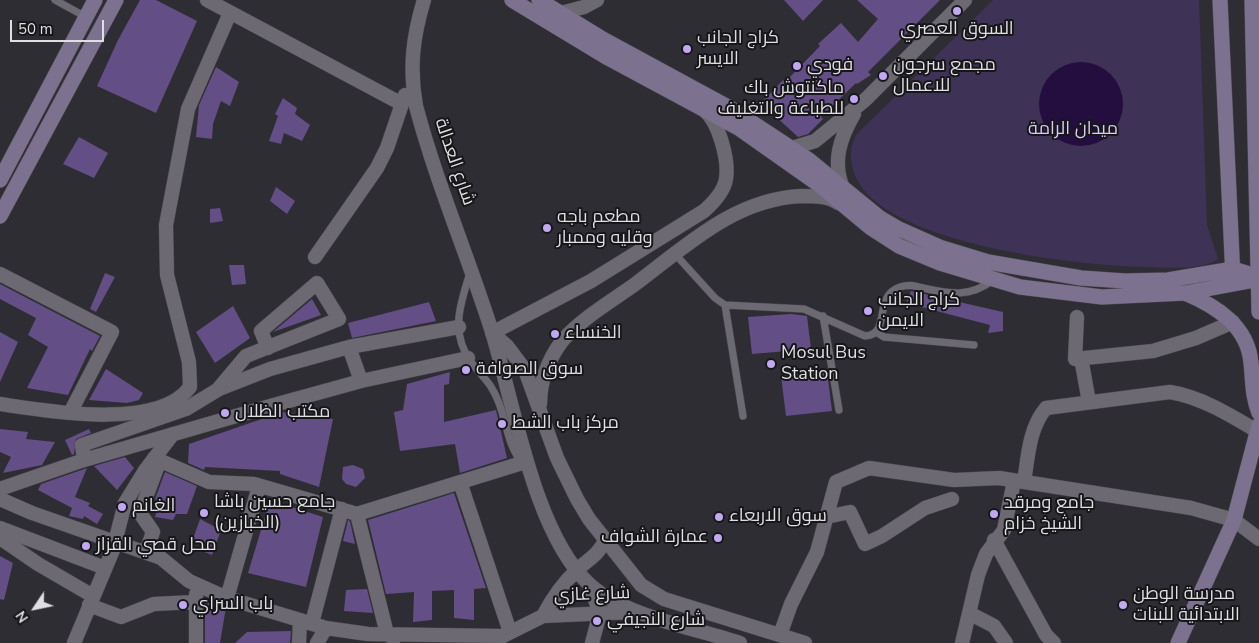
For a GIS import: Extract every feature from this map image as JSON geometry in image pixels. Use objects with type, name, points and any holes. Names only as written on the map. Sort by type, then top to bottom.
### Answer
[{"type":"main road","points":[[0,180],[95,0]]},
{"type":"main road","points":[[0,216],[116,0]]},
{"type":"main road","points":[[512,0],[608,58],[740,129],[775,152],[871,228],[899,246],[940,263],[993,280],[1048,292],[1102,297],[1185,293],[1258,280]]},
{"type":"main road","points":[[539,0],[626,52],[730,108],[792,148],[843,188],[866,209],[896,228],[942,248],[1010,267],[1081,278],[1125,282],[1173,280],[1233,270],[1246,273],[1258,280]]},
{"type":"main road","points":[[1220,0],[1233,285]]},
{"type":"main road","points":[[1252,0],[1259,312]]},
{"type":"main road","points":[[1185,293],[1210,305],[1233,322],[1243,337],[1250,354],[1254,396],[1259,413]]},
{"type":"main road","points":[[1178,643],[1234,520],[1258,428]]},
{"type":"street","points":[[207,0],[402,104]]},
{"type":"street","name":"شارع العدالة","points":[[424,0],[415,32],[411,76],[419,120],[492,333],[526,466],[558,540],[576,570],[604,596],[642,612]]},
{"type":"street","points":[[561,14],[584,7],[597,0]]},
{"type":"street","points":[[792,148],[814,141],[865,100],[965,0]]},
{"type":"street","points":[[0,404],[70,413],[111,415],[154,410],[176,401],[190,387],[189,362],[167,275],[166,225],[188,109],[230,12]]},
{"type":"street","points":[[315,257],[377,168],[387,148],[411,76]]},
{"type":"street","points":[[843,188],[837,175],[838,152],[847,126],[865,100]]},
{"type":"street","points":[[698,105],[708,113],[715,123],[724,150],[726,179],[714,202],[704,211],[616,266],[492,333],[507,346],[520,362],[540,408],[548,436],[566,479],[589,519],[635,578],[656,595],[805,643]]},
{"type":"street","points":[[540,408],[545,372],[563,340],[581,324],[727,217],[757,203],[790,197],[806,196],[834,200],[845,207]]},
{"type":"street","points":[[0,274],[112,332],[70,413]]},
{"type":"street","points":[[218,389],[246,356],[268,348],[338,319],[317,283],[261,331],[268,348]]},
{"type":"street","points":[[1077,317],[1075,359],[1153,351],[1196,338],[1233,322]]},
{"type":"street","points":[[84,460],[82,445],[186,410],[218,389],[270,369],[349,347],[459,327]]},
{"type":"street","points":[[349,347],[361,382]]},
{"type":"street","points":[[0,489],[84,460],[173,434],[361,382],[468,358]]},
{"type":"street","points":[[1081,358],[1088,402]]},
{"type":"street","points":[[962,643],[978,576],[994,540],[1004,530],[1033,432],[1042,412],[1046,408],[1170,392],[1186,394],[1258,428]]},
{"type":"street","points":[[74,643],[115,541],[125,503],[173,434]]},
{"type":"street","points":[[157,459],[209,482],[259,486],[357,514],[460,482],[526,466]]},
{"type":"street","points":[[146,552],[153,532],[140,513],[157,459]]},
{"type":"street","points":[[780,635],[791,604],[816,552],[836,482],[869,468],[954,480],[999,478],[1191,508],[1234,520],[1259,539]]},
{"type":"street","points":[[0,499],[32,513],[161,558],[196,584],[228,598],[326,628],[393,639],[500,637],[460,482]]},
{"type":"street","points":[[228,598],[259,486]]},
{"type":"street","points":[[826,517],[850,512],[865,544],[882,536],[925,508],[952,499]]},
{"type":"street","points":[[299,643],[342,509]]},
{"type":"street","points":[[357,514],[393,639]]},
{"type":"street","points":[[0,528],[105,568]]},
{"type":"street","points":[[0,538],[91,601],[121,617],[154,604],[195,602]]},
{"type":"street","name":"شارع غازي","points":[[543,616],[558,590],[576,570],[600,551],[606,540]]},
{"type":"street","points":[[994,540],[1046,635],[1054,643]]},
{"type":"street","points":[[196,584],[196,643]]},
{"type":"street","points":[[590,584],[600,612],[592,643]]},
{"type":"street","name":"شارع غازي","points":[[500,637],[543,616],[600,612],[642,612]]},
{"type":"street","points":[[642,612],[703,637],[740,643]]},
{"type":"street","points":[[969,613],[994,626],[1006,643]]},
{"type":"street","points":[[316,643],[326,628]]},
{"type":"lane","points":[[56,0],[86,17]]},
{"type":"lane","points":[[675,254],[715,298],[726,305],[794,307],[823,316],[861,335],[869,336],[876,332],[881,325],[884,302],[897,288],[909,285],[960,294],[978,290],[993,280]]},
{"type":"lane","points":[[470,271],[458,313],[459,327],[468,358],[490,385],[515,453],[526,466]]},
{"type":"lane","points":[[726,305],[743,416]]},
{"type":"lane","points":[[823,316],[839,410]]},
{"type":"lane","points":[[876,332],[884,337],[974,345]]},
{"type":"green space","name":"ميدان الرامة","points":[[993,0],[1199,0],[1207,225],[1218,259],[1212,263],[1195,267],[1165,268],[1118,266],[1033,256],[987,247],[942,235],[903,219],[873,199],[853,170],[851,150],[856,135]]},
{"type":"shaded area","points":[[1081,62],[1104,69],[1116,81],[1123,104],[1116,127],[1104,139],[1081,146],[1058,139],[1046,127],[1039,104],[1046,81],[1058,69]]},
{"type":"building","points":[[140,0],[156,0],[197,21],[156,113],[97,86],[118,40]]},
{"type":"building","points":[[784,0],[823,0],[803,21]]},
{"type":"building","points":[[857,0],[940,0],[868,72],[871,75],[856,83],[821,117],[823,119],[808,134],[798,137],[761,103],[783,80],[785,82],[820,46],[818,44],[841,23],[858,42],[878,19]]},
{"type":"building","points":[[216,67],[239,82],[230,106],[221,101],[213,124],[212,139],[196,137],[199,105]]},
{"type":"building","points":[[283,98],[297,108],[295,114],[310,125],[302,141],[284,133],[281,144],[269,141],[278,116],[275,114]]},
{"type":"building","points":[[79,137],[108,153],[94,178],[63,164]]},
{"type":"building","points":[[276,187],[295,201],[287,214],[270,201]]},
{"type":"building","points":[[220,208],[223,221],[210,223],[210,209]]},
{"type":"building","points":[[229,265],[244,265],[246,284],[232,285]]},
{"type":"building","points":[[105,273],[115,277],[96,312],[90,309]]},
{"type":"building","points":[[0,284],[100,336],[92,351],[90,349],[68,395],[27,388],[48,347],[28,335],[36,318],[0,299]]},
{"type":"building","points":[[911,291],[1003,312],[1003,331],[988,333],[990,325],[906,303]]},
{"type":"building","points":[[312,299],[321,315],[273,332]]},
{"type":"building","points":[[429,302],[436,321],[352,338],[348,323]]},
{"type":"building","points":[[233,306],[250,338],[215,363],[196,332]]},
{"type":"building","points":[[791,314],[807,316],[811,349],[752,354],[748,317]]},
{"type":"building","points":[[0,332],[18,342],[0,382]]},
{"type":"building","points":[[106,369],[143,393],[139,400],[127,403],[89,400]]},
{"type":"building","points":[[827,371],[832,411],[786,416],[781,376]]},
{"type":"building","points":[[450,372],[449,384],[444,385],[444,422],[496,410],[507,458],[460,473],[455,444],[400,451],[394,412],[403,410],[407,384]]},
{"type":"building","points":[[282,412],[333,419],[319,487],[280,474],[280,471],[205,467],[204,470],[188,463],[189,444]]},
{"type":"building","points":[[0,429],[28,432],[26,439],[55,442],[42,465],[3,473],[11,457],[0,452]]},
{"type":"building","points":[[89,429],[91,433],[76,439],[74,454],[72,455],[65,440]]},
{"type":"building","points":[[125,457],[134,468],[117,490],[94,466]]},
{"type":"building","points":[[353,465],[363,469],[365,478],[356,487],[346,484],[342,479],[343,467]]},
{"type":"building","points":[[87,468],[75,497],[90,503],[88,506],[103,514],[97,524],[84,516],[83,519],[69,516],[72,508],[38,490],[41,484]]},
{"type":"building","points":[[165,472],[197,486],[187,514],[176,514],[173,520],[155,517],[159,502],[155,499]]},
{"type":"building","points":[[454,493],[486,588],[474,589],[474,620],[454,618],[454,590],[432,591],[432,620],[413,622],[414,592],[386,594],[368,520]]},
{"type":"building","points":[[270,500],[323,517],[306,587],[248,573]]},
{"type":"building","points":[[200,519],[221,530],[212,555],[202,551],[205,542],[193,539]]},
{"type":"building","points":[[348,520],[350,521],[355,544],[343,541]]},
{"type":"building","points":[[0,556],[13,563],[4,600],[0,599]]},
{"type":"building","points":[[367,589],[373,613],[344,611],[346,590]]},
{"type":"building","points":[[205,598],[226,607],[220,643],[205,643]]},
{"type":"building","points":[[291,631],[290,643],[235,643],[247,632]]},
{"type":"place","name":"السوق العصري","points":[[957,11]]},
{"type":"place","name":"كراج الجانب الايسر","points":[[687,49]]},
{"type":"place","name":"فودي","points":[[797,66]]},
{"type":"place","name":"مجمع سرجون للاعمال","points":[[883,76]]},
{"type":"place","name":"ماكنتوش باك للطباعة والتغليف","points":[[854,99]]},
{"type":"place","name":"مطعم باجه وقليه وممبار","points":[[547,228]]},
{"type":"place","name":"كراج الجانب الايمن","points":[[868,311]]},
{"type":"place","name":"الخنساء","points":[[555,334]]},
{"type":"place","name":"Mosul Bus Station","points":[[771,364]]},
{"type":"place","name":"سوق الصوافة","points":[[466,370]]},
{"type":"place","name":"مكتب الظلال","points":[[225,413]]},
{"type":"place","name":"مركز باب الشط","points":[[502,424]]},
{"type":"place","name":"الغانم","points":[[122,507]]},
{"type":"place","name":"جامع حسين باشا (الخبازين)","points":[[204,513]]},
{"type":"place","name":"جامع ومرقد الشيخ خزام","points":[[994,514]]},
{"type":"place","name":"سوق الاربعاء","points":[[719,517]]},
{"type":"place","name":"عمارة الشواف","points":[[718,538]]},
{"type":"place","name":"محل قصي القزاز","points":[[86,546]]},
{"type":"place","name":"باب السراي","points":[[183,605]]},
{"type":"place","name":"مدرسة الوطن الابتدائية للبنات","points":[[1123,605]]},
{"type":"place","name":"شارع النجيفي","points":[[597,621]]}]
